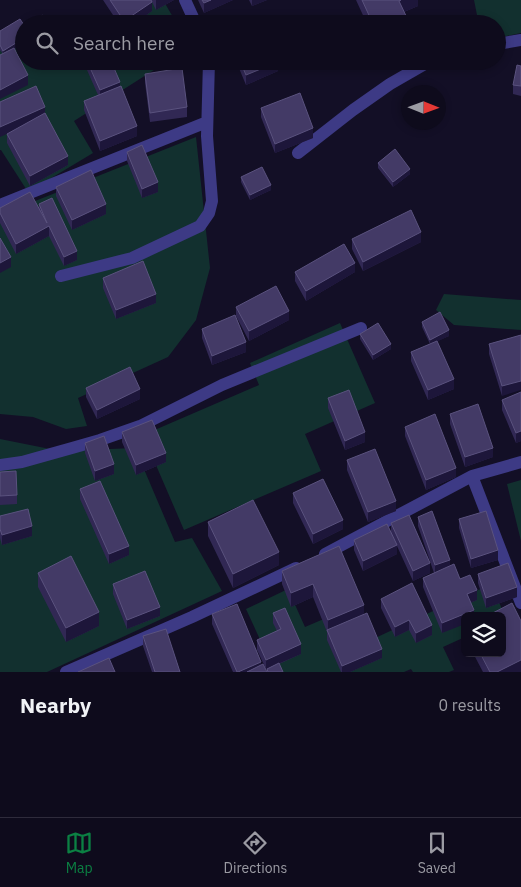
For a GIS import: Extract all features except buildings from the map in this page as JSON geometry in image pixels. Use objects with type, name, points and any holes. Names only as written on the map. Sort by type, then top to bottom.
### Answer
[{"type":"lane","points":[[185,0],[192,15]]},
{"type":"lane","points":[[506,42],[521,40]]},
{"type":"lane","points":[[61,276],[132,258],[200,226],[210,214],[212,201],[207,122],[209,70]]},
{"type":"lane","points":[[298,153],[353,110],[390,84],[414,70]]},
{"type":"lane","points":[[0,205],[207,122]]},
{"type":"lane","points":[[0,465],[22,462],[140,426],[222,385],[361,328]]},
{"type":"lane","points":[[66,672],[107,659],[308,562],[472,476],[521,462]]},
{"type":"lane","points":[[472,476],[521,603]]},
{"type":"green space","points":[[150,0],[163,0],[172,15],[127,15]]},
{"type":"green space","points":[[474,0],[521,0],[521,33],[506,36],[506,15],[477,15]]},
{"type":"green space","points":[[15,33],[15,70],[154,70],[74,121],[93,153],[28,192],[0,150],[0,42]]},
{"type":"green space","points":[[196,137],[210,268],[196,320],[168,357],[78,398],[87,426],[66,429],[33,417],[0,414],[0,215]]},
{"type":"green space","points":[[444,294],[521,300],[521,330],[454,325],[436,310]]},
{"type":"green space","points":[[340,323],[375,403],[305,434],[321,471],[184,530],[143,435],[259,385],[250,363]]},
{"type":"green space","points":[[0,439],[60,451],[135,448],[175,542],[192,538],[222,591],[47,672],[0,672]]},
{"type":"green space","points":[[521,480],[521,541],[507,484]]},
{"type":"green space","points":[[491,584],[503,612],[461,612],[461,639],[443,647],[454,670],[449,672],[413,672],[411,669],[404,672],[275,672],[246,609],[288,589],[305,627],[326,618],[343,653]]}]
